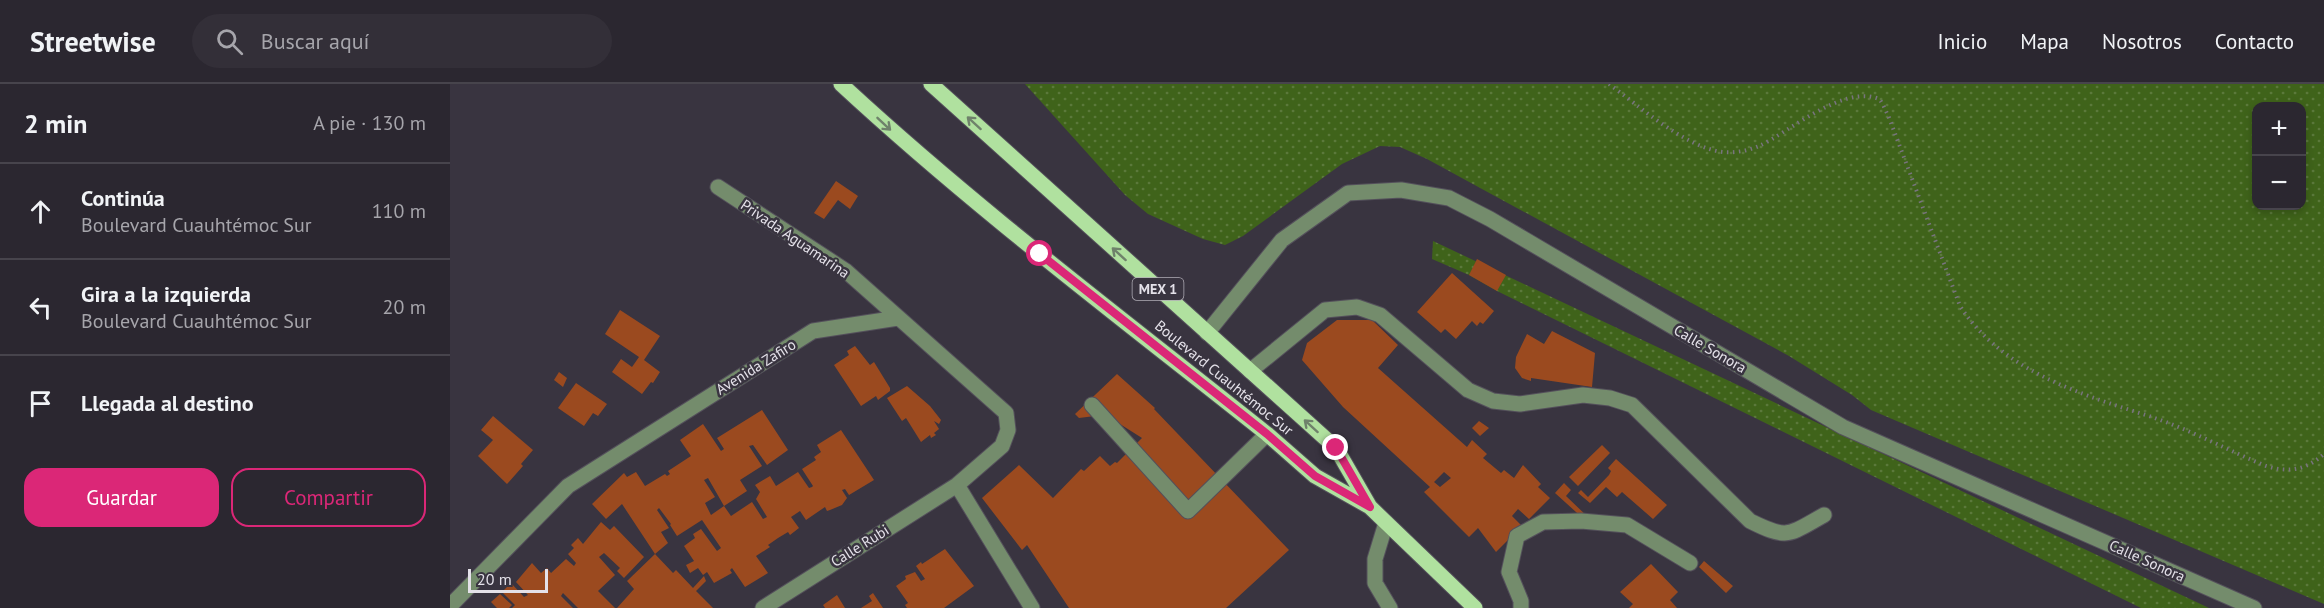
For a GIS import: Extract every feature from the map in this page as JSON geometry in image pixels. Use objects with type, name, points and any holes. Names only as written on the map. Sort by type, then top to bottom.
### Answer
[{"type":"main road","name":"Boulevard Cuauhtémoc Sur","points":[[841,84],[892,131],[1040,254],[1267,434],[1315,476],[1370,507]]},
{"type":"main road","name":"Boulevard Cuauhtémoc Sur","points":[[931,84],[1336,448],[1370,507],[1475,608]]},
{"type":"street","name":"Privada Aguamarina","points":[[718,187],[846,271],[898,318]]},
{"type":"street","name":"Calle Sonora","points":[[1207,333],[1282,240],[1348,193],[1401,190],[1449,198],[1490,219],[1843,427],[2254,608]]},
{"type":"street","points":[[1250,371],[1325,310],[1357,307],[1380,315],[1468,390],[1493,401],[1520,404],[1583,396],[1610,398],[1632,405],[1750,521],[1773,532],[1790,534],[1824,515]]},
{"type":"street","points":[[898,318],[1006,413],[1008,430],[1002,446],[957,485],[1032,608]]},
{"type":"street","name":"Avenida Zafiro","points":[[450,606],[567,486],[813,331],[898,318]]},
{"type":"street","points":[[1092,405],[1188,511],[1267,434]]},
{"type":"street","name":"Calle Rubi","points":[[763,608],[957,485]]},
{"type":"street","points":[[1521,608],[1521,601],[1509,572],[1517,536],[1543,522],[1581,521],[1627,525],[1690,563]]},
{"type":"street","points":[[1386,523],[1375,559],[1375,583],[1390,608]]},
{"type":"path","points":[[1609,84],[1684,138],[1722,152],[1740,152],[1760,145],[1817,104]]},
{"type":"path","points":[[1857,92],[1866,92],[1879,99],[1888,115],[1960,306],[1973,327],[1997,349],[2015,361],[2088,397],[2149,416],[2266,466],[2282,471],[2295,470],[2310,465],[2324,454]]},
{"type":"green space","points":[[1025,84],[2324,84],[2324,604],[1871,410],[1852,395],[1789,356],[1427,159],[1400,147],[1380,146],[1342,164],[1243,236],[1225,245],[1203,239],[1148,214],[1125,195]]},
{"type":"green space","points":[[1433,241],[2209,608],[2141,608],[1497,291],[1469,275],[1432,259]]},
{"type":"building","points":[[836,181],[858,196],[850,209],[838,200],[824,219],[814,213]]},
{"type":"building","points":[[1477,259],[1506,275],[1497,291],[1469,275]]},
{"type":"building","points":[[1452,273],[1494,311],[1483,324],[1480,322],[1477,326],[1472,321],[1456,339],[1445,329],[1441,333],[1417,312]]},
{"type":"building","points":[[620,310],[660,336],[644,360],[660,372],[642,394],[612,372],[621,359],[632,367],[639,357],[605,334]]},
{"type":"building","points":[[1337,320],[1372,320],[1398,345],[1378,368],[1467,447],[1472,440],[1487,454],[1483,458],[1501,473],[1504,470],[1514,478],[1523,465],[1541,484],[1538,487],[1550,498],[1529,519],[1518,509],[1512,516],[1522,526],[1496,552],[1478,528],[1469,537],[1424,492],[1430,487],[1343,407],[1302,360],[1307,343]],"holes":[[[1444,472],[1451,478],[1440,487],[1434,482]]]},
{"type":"building","points":[[1552,331],[1595,353],[1592,387],[1531,378],[1531,381],[1522,378],[1515,368],[1516,357],[1527,334],[1544,344]]},
{"type":"building","points":[[855,346],[870,365],[874,362],[890,388],[890,391],[878,400],[876,396],[861,406],[834,365],[849,355],[847,351]]},
{"type":"building","points":[[559,372],[567,378],[563,387],[554,380]]},
{"type":"building","points":[[1117,374],[1155,408],[1289,550],[1226,608],[1069,608],[1027,545],[1022,550],[982,498],[1019,465],[1053,498],[1081,469],[1084,471],[1100,456],[1110,466],[1117,463],[1142,438],[1112,419],[1095,416],[1079,418],[1075,414]]},
{"type":"building","points":[[576,383],[607,404],[598,416],[593,413],[584,426],[558,408]]},
{"type":"building","points":[[907,386],[930,406],[941,420],[939,424],[934,421],[939,429],[934,433],[936,435],[931,438],[930,435],[921,442],[906,418],[902,421],[887,398]]},
{"type":"building","points":[[762,410],[788,450],[767,465],[753,445],[749,446],[762,466],[740,480],[747,491],[724,506],[731,516],[752,502],[763,519],[767,517],[756,499],[760,492],[755,485],[770,476],[776,486],[798,472],[809,488],[812,487],[802,469],[816,460],[814,457],[821,452],[817,445],[841,430],[874,480],[849,495],[845,489],[842,490],[847,498],[842,505],[827,511],[825,507],[806,520],[800,511],[791,517],[799,528],[790,535],[788,532],[778,538],[768,545],[770,547],[756,556],[768,573],[745,587],[732,568],[730,570],[732,573],[714,583],[707,572],[703,575],[698,568],[690,573],[686,565],[694,561],[684,546],[695,538],[693,534],[701,529],[717,551],[721,548],[702,520],[677,536],[659,508],[657,510],[669,528],[661,532],[668,543],[655,554],[622,504],[606,519],[592,504],[624,473],[627,477],[636,472],[645,486],[665,474],[667,476],[670,474],[668,471],[691,456],[680,440],[703,424],[721,451],[724,449],[717,438]],"holes":[[[708,478],[724,506],[711,515],[705,503],[715,497],[704,480]]]},
{"type":"building","points":[[493,416],[533,450],[507,484],[478,456],[493,440],[481,430]]},
{"type":"building","points":[[1479,421],[1489,428],[1480,436],[1472,428]]},
{"type":"building","points":[[1602,445],[1610,453],[1578,486],[1569,477]]},
{"type":"building","points":[[1616,459],[1667,505],[1653,519],[1622,492],[1617,497],[1606,487],[1590,503],[1578,493],[1581,490],[1588,497],[1609,475],[1611,471],[1608,468]]},
{"type":"building","points":[[1564,483],[1571,490],[1566,496],[1590,519],[1587,522],[1555,493]]},
{"type":"building","points":[[601,522],[610,530],[614,526],[644,557],[624,578],[617,571],[620,568],[604,553],[599,557],[615,575],[598,591],[615,608],[578,608],[563,593],[561,596],[573,608],[512,608],[515,605],[502,592],[511,583],[524,597],[528,595],[516,582],[532,563],[541,573],[547,568],[551,573],[566,559],[574,566],[576,563],[568,554],[574,548],[571,545],[578,538],[583,544]]},
{"type":"building","points":[[945,549],[974,586],[944,608],[907,608],[905,605],[908,603],[896,586],[906,579],[905,576],[915,572],[921,581],[925,579],[916,566]]},
{"type":"building","points":[[655,554],[673,573],[676,570],[693,588],[704,576],[706,581],[696,591],[713,608],[617,608],[634,589],[627,581]]},
{"type":"building","points":[[1704,561],[1733,586],[1726,593],[1699,567]]},
{"type":"building","points":[[1651,564],[1678,592],[1670,600],[1677,608],[1629,608],[1633,604],[1620,592]]},
{"type":"building","points":[[873,593],[883,608],[861,608],[872,601],[869,596]]},
{"type":"building","points":[[500,594],[512,605],[509,608],[497,608],[491,602]]},
{"type":"building","points":[[837,595],[845,608],[825,608],[823,605]]},
{"type":"route","points":[[1040,254],[1267,434],[1315,476],[1370,507],[1336,448]]}]
